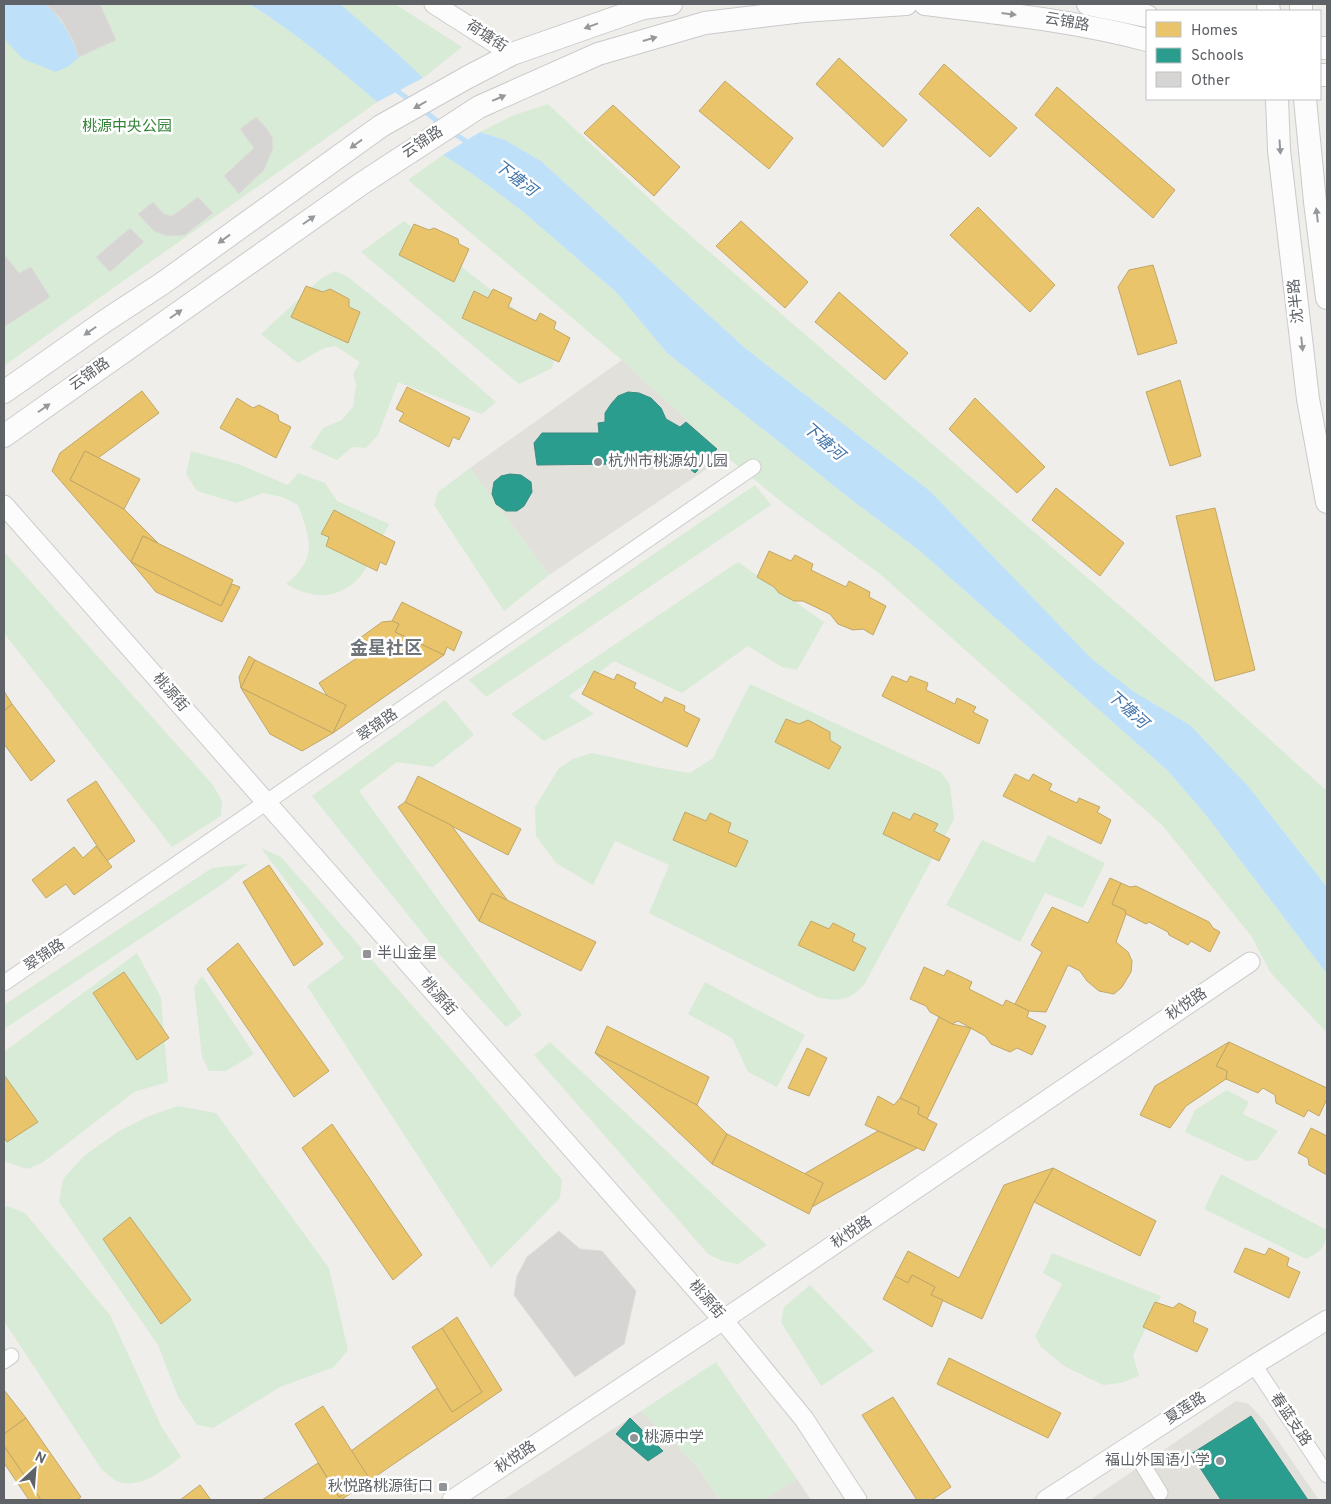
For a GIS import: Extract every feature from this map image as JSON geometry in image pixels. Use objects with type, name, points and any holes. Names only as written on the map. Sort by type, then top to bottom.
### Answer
[{"type":"main road","points":[[4,392],[163,283],[381,126],[512,54],[643,8],[671,4]]},
{"type":"main road","name":"云锦路","points":[[4,436],[361,184],[479,107],[598,54],[705,23],[803,11],[906,4]]},
{"type":"main road","name":"云锦路","points":[[926,4],[1049,19],[1146,40]]},
{"type":"main road","name":"云锦路","points":[[1088,4],[1146,16]]},
{"type":"main road","name":"沈半路","points":[[1277,100],[1280,150],[1308,399],[1327,502]]},
{"type":"main road","name":"沈半路","points":[[1305,100],[1327,298]]},
{"type":"street","name":"荷塘街","points":[[434,4],[512,54]]},
{"type":"street","name":"翠锦路","points":[[4,983],[752,467]]},
{"type":"street","name":"桃源街","points":[[4,505],[723,1320],[804,1419],[857,1500]]},
{"type":"street","name":"秋悦路","points":[[452,1500],[723,1320],[1250,962]]},
{"type":"street","name":"夏莲路","points":[[1046,1500],[1130,1444],[1327,1320]]},
{"type":"street","name":"春蓝支路","points":[[1254,1365],[1327,1475]]},
{"type":"street","points":[[1130,1444],[1160,1493]]},
{"type":"shaded area","name":"杭州市桃源幼儿园","points":[[622,360],[726,456],[549,575],[470,468]]},
{"type":"shaded area","name":"福山外国语小学","points":[[1236,1401],[1249,1404],[1265,1422],[1319,1500],[1090,1500]]},
{"type":"shaded area","name":"桃源中学","points":[[641,1411],[696,1465],[720,1500],[503,1500]]},
{"type":"shaded area","points":[[797,1479],[811,1500],[763,1500]]},
{"type":"green space","name":"桃源中央公园","points":[[4,4],[249,4],[299,38],[377,102],[4,366]]},
{"type":"green space","points":[[339,4],[395,4],[462,47],[423,78]]},
{"type":"green space","points":[[548,104],[669,217],[1149,631],[1327,791],[1327,887],[1248,786],[1190,725],[1134,692],[1092,659],[930,491],[745,348],[541,161],[505,140],[480,132],[514,115]]},
{"type":"green space","points":[[443,155],[521,210],[617,293],[667,353],[853,501],[920,551],[1168,771],[1205,814],[1327,974],[1327,1033],[1270,972],[1252,937],[1163,826],[880,574],[784,504],[726,456],[622,360],[408,180]]},
{"type":"green space","points":[[404,221],[558,343],[552,368],[519,384],[361,252]]},
{"type":"green space","points":[[336,271],[348,277],[398,317],[496,402],[482,414],[398,382],[378,435],[366,448],[352,447],[337,460],[310,448],[323,428],[342,420],[353,407],[356,385],[353,374],[360,362],[336,346],[324,348],[298,363],[261,334],[323,277]]},
{"type":"green space","points":[[191,451],[241,465],[288,485],[298,473],[325,483],[337,501],[389,524],[366,567],[359,578],[351,585],[334,594],[324,595],[296,589],[286,584],[303,566],[309,548],[306,528],[298,505],[282,497],[263,493],[237,503],[197,491],[186,474]]},
{"type":"green space","points":[[470,468],[549,575],[504,611],[434,505],[438,492]]},
{"type":"green space","points":[[755,485],[771,505],[486,697],[469,680]]},
{"type":"green space","points":[[4,552],[213,785],[222,801],[221,816],[172,847],[4,633]]},
{"type":"green space","points":[[738,562],[824,622],[797,670],[782,667],[748,646],[682,693],[614,661],[569,696],[594,714],[544,741],[511,714]]},
{"type":"green space","points":[[750,684],[941,772],[950,785],[954,819],[864,985],[844,999],[819,998],[649,913],[669,865],[615,841],[593,885],[556,863],[536,836],[535,807],[559,768],[573,759],[592,753],[690,773],[713,758]]},
{"type":"green space","points":[[445,700],[474,735],[433,767],[397,762],[359,791],[522,1015],[506,1027],[441,956],[312,796]]},
{"type":"green space","points":[[1048,835],[1105,863],[1083,908],[1045,893],[1020,942],[946,905],[982,840],[1034,863]]},
{"type":"green space","points":[[261,848],[281,857],[463,1063],[562,1180],[560,1198],[491,1268],[307,986],[344,958]]},
{"type":"green space","points":[[248,864],[221,885],[4,1029],[4,1005],[212,868]]},
{"type":"green space","points":[[137,953],[161,998],[168,1082],[134,1092],[42,1163],[27,1169],[4,1161],[4,1052]]},
{"type":"green space","points":[[202,976],[254,1054],[226,1071],[209,1071],[202,1057],[194,987]]},
{"type":"green space","points":[[705,982],[805,1035],[777,1087],[748,1072],[732,1038],[688,1014]]},
{"type":"green space","points":[[550,1042],[767,1245],[738,1264],[723,1261],[708,1254],[534,1055]]},
{"type":"green space","points":[[1227,1090],[1249,1102],[1243,1114],[1278,1131],[1257,1160],[1247,1161],[1185,1132],[1195,1110]]},
{"type":"green space","points":[[178,1106],[216,1113],[329,1268],[348,1350],[334,1367],[280,1387],[213,1428],[197,1425],[178,1397],[158,1345],[59,1202],[63,1179],[84,1156],[119,1131],[149,1116]]},
{"type":"green space","points":[[1221,1174],[1327,1230],[1322,1248],[1316,1254],[1306,1259],[1204,1209]]},
{"type":"green space","points":[[7,1206],[25,1213],[110,1315],[161,1426],[181,1457],[152,1477],[136,1483],[119,1482],[102,1470],[4,1321],[4,1208]]},
{"type":"green space","points":[[1052,1253],[1161,1296],[1133,1355],[1139,1376],[1121,1383],[1103,1385],[1064,1366],[1041,1347],[1035,1336],[1062,1284],[1043,1273]]},
{"type":"green space","points":[[810,1285],[874,1351],[821,1386],[781,1322],[784,1307]]},
{"type":"green space","points":[[716,1362],[797,1479],[763,1500],[720,1500],[696,1465],[641,1411]]},
{"type":"water","points":[[4,4],[46,4],[66,29],[79,57],[69,66],[56,72],[23,59],[7,42],[4,35]]},
{"type":"water","points":[[249,4],[340,4],[423,78],[377,102],[299,38]]},
{"type":"water","points":[[480,132],[505,140],[541,161],[745,348],[930,491],[1092,659],[1134,692],[1190,725],[1248,786],[1327,887],[1327,974],[1205,814],[1168,771],[920,551],[853,501],[667,353],[617,293],[521,210],[443,155]]},
{"type":"building: Homes","points":[[839,58],[907,120],[883,147],[816,84]]},
{"type":"building: Homes","points":[[944,64],[1017,128],[990,157],[919,94]]},
{"type":"building: Homes","points":[[725,81],[793,138],[769,169],[699,111]]},
{"type":"building: Homes","points":[[1057,87],[1175,190],[1153,218],[1035,115]]},
{"type":"building: Homes","points":[[613,105],[680,167],[654,196],[584,133]]},
{"type":"building: Homes","points":[[978,207],[1055,285],[1030,312],[950,235]]},
{"type":"building: Homes","points":[[741,221],[808,282],[785,308],[716,246]]},
{"type":"building: Homes","points":[[414,224],[429,230],[434,228],[458,239],[459,244],[469,249],[454,282],[399,255]]},
{"type":"building: Homes","points":[[1153,265],[1177,343],[1138,355],[1118,287],[1129,270]]},
{"type":"building: Homes","points":[[306,286],[323,292],[330,289],[349,299],[349,307],[360,312],[348,343],[291,317]]},
{"type":"building: Homes","points":[[493,289],[512,298],[508,307],[536,321],[540,313],[556,322],[554,329],[570,338],[559,362],[462,318],[474,291],[488,298]]},
{"type":"building: Homes","points":[[839,292],[908,353],[885,380],[815,322]]},
{"type":"building: Homes","points":[[1180,380],[1201,456],[1170,466],[1146,392]]},
{"type":"building: Homes","points":[[407,387],[470,418],[459,440],[453,437],[449,447],[399,421],[404,413],[396,409]]},
{"type":"building: Homes","points":[[142,391],[159,413],[98,458],[85,451],[70,480],[124,509],[158,543],[143,536],[131,562],[52,471],[60,453]]},
{"type":"building: Homes","points":[[237,398],[253,408],[259,405],[278,415],[279,421],[291,427],[276,458],[220,428]]},
{"type":"building: Homes","points":[[975,398],[1045,467],[1017,493],[949,429]]},
{"type":"building: Homes","points":[[85,451],[140,479],[124,509],[70,480]]},
{"type":"building: Homes","points":[[1056,488],[1124,543],[1100,576],[1032,520]]},
{"type":"building: Homes","points":[[1215,508],[1255,670],[1215,681],[1176,516]]},
{"type":"building: Homes","points":[[334,510],[395,542],[386,565],[380,562],[377,571],[326,546],[329,537],[321,534]]},
{"type":"building: Homes","points":[[143,536],[233,580],[221,606],[131,562]]},
{"type":"building: Homes","points":[[769,551],[791,561],[795,555],[813,564],[811,570],[846,587],[849,581],[870,592],[869,597],[886,606],[873,635],[863,629],[853,630],[838,624],[830,614],[803,601],[794,601],[757,577]]},
{"type":"building: Homes","points":[[131,562],[221,606],[232,584],[240,587],[222,622],[156,592]]},
{"type":"building: Homes","points":[[402,602],[462,632],[454,651],[447,647],[444,655],[395,632],[399,624],[392,621]]},
{"type":"building: Homes","points":[[392,621],[399,624],[395,632],[444,655],[333,733],[346,705],[328,697],[319,683],[357,658],[349,646],[382,622]]},
{"type":"building: Homes","points":[[249,656],[255,660],[241,688],[239,677]]},
{"type":"building: Homes","points":[[255,660],[346,705],[333,733],[241,688]]},
{"type":"building: Homes","points":[[594,671],[614,680],[617,674],[636,683],[634,688],[662,703],[665,697],[685,706],[684,711],[700,719],[687,747],[582,694]]},
{"type":"building: Homes","points":[[892,676],[907,682],[910,676],[928,683],[926,690],[955,704],[957,698],[976,707],[973,712],[988,720],[979,744],[882,696]]},
{"type":"building: Homes","points":[[241,688],[333,733],[302,751],[270,734]]},
{"type":"building: Homes","points":[[4,691],[12,704],[4,711]]},
{"type":"building: Homes","points":[[12,704],[55,761],[31,781],[4,744],[4,711]]},
{"type":"building: Homes","points":[[786,719],[799,724],[808,720],[830,732],[830,740],[841,747],[829,769],[775,742]]},
{"type":"building: Homes","points":[[1015,774],[1029,781],[1033,774],[1052,784],[1049,790],[1077,803],[1079,798],[1100,807],[1097,812],[1111,820],[1101,844],[1003,796]]},
{"type":"building: Homes","points":[[418,776],[521,829],[508,855],[405,802]]},
{"type":"building: Homes","points":[[96,781],[135,841],[107,861],[67,800]]},
{"type":"building: Homes","points":[[405,802],[451,825],[508,901],[492,893],[479,921],[398,807]]},
{"type":"building: Homes","points":[[685,812],[706,821],[710,813],[731,823],[728,832],[748,841],[736,867],[673,840]]},
{"type":"building: Homes","points":[[893,812],[910,820],[914,813],[938,824],[934,831],[950,839],[939,861],[883,834]]},
{"type":"building: Homes","points":[[96,846],[112,867],[74,895],[66,884],[46,898],[32,880],[74,847],[83,858]]},
{"type":"building: Homes","points":[[269,865],[323,944],[294,966],[243,882]]},
{"type":"building: Homes","points":[[1110,878],[1121,883],[1112,904],[1125,910],[1126,914],[1116,942],[1128,952],[1132,961],[1131,972],[1122,987],[1114,994],[1099,991],[1087,981],[1080,971],[1068,965],[1046,1012],[1029,1011],[1015,1004],[1042,952],[1031,945],[1052,907],[1088,923]]},
{"type":"building: Homes","points":[[1121,883],[1130,887],[1136,886],[1209,922],[1213,928],[1220,932],[1210,952],[1191,941],[1188,945],[1149,922],[1146,924],[1126,914],[1125,910],[1112,904]]},
{"type":"building: Homes","points":[[492,893],[596,942],[581,971],[479,921]]},
{"type":"building: Homes","points":[[811,921],[829,929],[833,923],[855,934],[852,941],[866,948],[854,971],[798,945]]},
{"type":"building: Homes","points":[[238,943],[329,1071],[294,1097],[207,969]]},
{"type":"building: Homes","points":[[924,967],[944,976],[947,970],[972,982],[969,989],[1003,1006],[1006,1000],[1029,1011],[1027,1017],[1046,1026],[1032,1055],[1017,1048],[1010,1052],[991,1044],[985,1036],[958,1021],[952,1024],[930,1012],[926,1006],[910,999]]},
{"type":"building: Homes","points":[[124,972],[169,1038],[137,1060],[93,993]]},
{"type":"building: Homes","points":[[939,1017],[952,1024],[971,1028],[927,1119],[918,1114],[919,1107],[900,1098]]},
{"type":"building: Homes","points":[[607,1026],[709,1077],[697,1105],[595,1053]]},
{"type":"building: Homes","points":[[1229,1042],[1327,1088],[1327,1099],[1319,1116],[1308,1110],[1304,1117],[1276,1103],[1275,1095],[1263,1088],[1258,1093],[1226,1079],[1227,1071],[1216,1066]]},
{"type":"building: Homes","points":[[1229,1042],[1216,1066],[1227,1071],[1226,1079],[1186,1106],[1170,1128],[1140,1115],[1155,1086]]},
{"type":"building: Homes","points":[[807,1048],[827,1058],[809,1096],[788,1088]]},
{"type":"building: Homes","points":[[595,1053],[697,1105],[727,1134],[712,1164]]},
{"type":"building: Homes","points":[[4,1075],[38,1122],[7,1142],[4,1137]]},
{"type":"building: Homes","points":[[878,1096],[894,1105],[900,1098],[919,1107],[918,1114],[937,1124],[924,1151],[865,1125]]},
{"type":"building: Homes","points":[[332,1124],[422,1255],[393,1280],[302,1148]]},
{"type":"building: Homes","points":[[1311,1128],[1327,1136],[1327,1175],[1309,1165],[1308,1158],[1298,1153]]},
{"type":"building: Homes","points":[[878,1131],[917,1148],[812,1207],[823,1183],[804,1174]]},
{"type":"building: Homes","points":[[727,1134],[823,1183],[809,1214],[712,1164]]},
{"type":"building: Homes","points":[[1053,1168],[1156,1221],[1140,1256],[1034,1202]]},
{"type":"building: Homes","points":[[1053,1168],[1034,1202],[982,1319],[931,1295],[935,1287],[912,1275],[908,1283],[895,1276],[908,1251],[959,1278],[1004,1185]]},
{"type":"building: Homes","points":[[130,1217],[191,1300],[161,1324],[103,1239]]},
{"type":"building: Homes","points":[[1245,1248],[1265,1255],[1269,1248],[1289,1258],[1287,1266],[1300,1272],[1289,1298],[1234,1272]]},
{"type":"building: Homes","points":[[912,1275],[935,1287],[931,1295],[943,1300],[932,1327],[883,1299],[895,1276],[908,1283]]},
{"type":"building: Homes","points":[[1155,1302],[1173,1308],[1179,1303],[1196,1312],[1193,1322],[1208,1329],[1197,1352],[1143,1327]]},
{"type":"building: Homes","points":[[457,1317],[502,1390],[341,1500],[262,1500],[318,1463],[339,1497],[369,1478],[351,1451],[437,1388],[452,1412],[482,1392],[442,1328]]},
{"type":"building: Homes","points":[[442,1328],[482,1392],[452,1412],[412,1347]]},
{"type":"building: Homes","points":[[949,1358],[1061,1413],[1048,1438],[937,1384]]},
{"type":"building: Homes","points":[[4,1390],[26,1418],[4,1434]]},
{"type":"building: Homes","points":[[893,1397],[951,1487],[932,1500],[917,1500],[862,1415]]},
{"type":"building: Homes","points":[[323,1406],[369,1478],[339,1497],[295,1424]]},
{"type":"building: Homes","points":[[26,1418],[81,1497],[77,1500],[41,1500],[4,1446],[4,1434]]},
{"type":"building: Homes","points":[[4,1446],[41,1500],[29,1500],[4,1463]]},
{"type":"building: Homes","points":[[200,1485],[211,1500],[180,1500]]},
{"type":"building: Schools","points":[[628,392],[639,393],[651,398],[661,408],[666,419],[680,427],[686,422],[717,449],[695,473],[675,457],[669,462],[652,449],[643,454],[631,455],[618,452],[618,464],[537,465],[534,443],[542,433],[599,433],[598,423],[605,422],[605,413],[611,404],[618,396]]},
{"type":"building: Schools","points":[[510,474],[521,475],[531,482],[532,492],[524,506],[517,511],[506,511],[496,504],[492,494],[494,482],[501,476]]},
{"type":"building: Schools","points":[[1251,1416],[1308,1500],[1221,1500],[1191,1454]]},
{"type":"building: Schools","points":[[630,1418],[663,1451],[648,1461],[616,1434]]},
{"type":"building: Other","points":[[46,4],[100,4],[116,40],[79,57],[73,40],[61,19]]},
{"type":"building: Other","points":[[256,117],[272,137],[273,148],[264,170],[239,194],[224,176],[254,148],[240,129]]},
{"type":"building: Other","points":[[198,197],[213,213],[185,235],[167,236],[154,231],[138,214],[153,202],[164,214],[172,216]]},
{"type":"building: Other","points":[[130,228],[144,242],[110,272],[96,257]]},
{"type":"building: Other","points":[[4,254],[19,273],[31,267],[50,297],[4,327]]},
{"type":"building: Other","points":[[559,1231],[580,1249],[602,1251],[636,1291],[624,1344],[575,1377],[514,1295],[517,1276],[527,1257]]},
{"type":"waterway","name":"下塘河","points":[[392,87],[411,101]]},
{"type":"waterway","name":"下塘河","points":[[422,109],[441,124]]},
{"type":"waterway","name":"下塘河","points":[[452,132],[470,144]]},
{"type":"place","name":"杭州市桃源幼儿园","points":[[598,462]]},
{"type":"place","name":"半山金星","points":[[367,954]]},
{"type":"place","name":"桃源中学","points":[[634,1438]]},
{"type":"place","name":"福山外国语小学","points":[[1220,1461]]},
{"type":"place","name":"秋悦路桃源街口","points":[[443,1487]]},
{"type":"district","name":"金星社区","points":[[386,649]]}]
